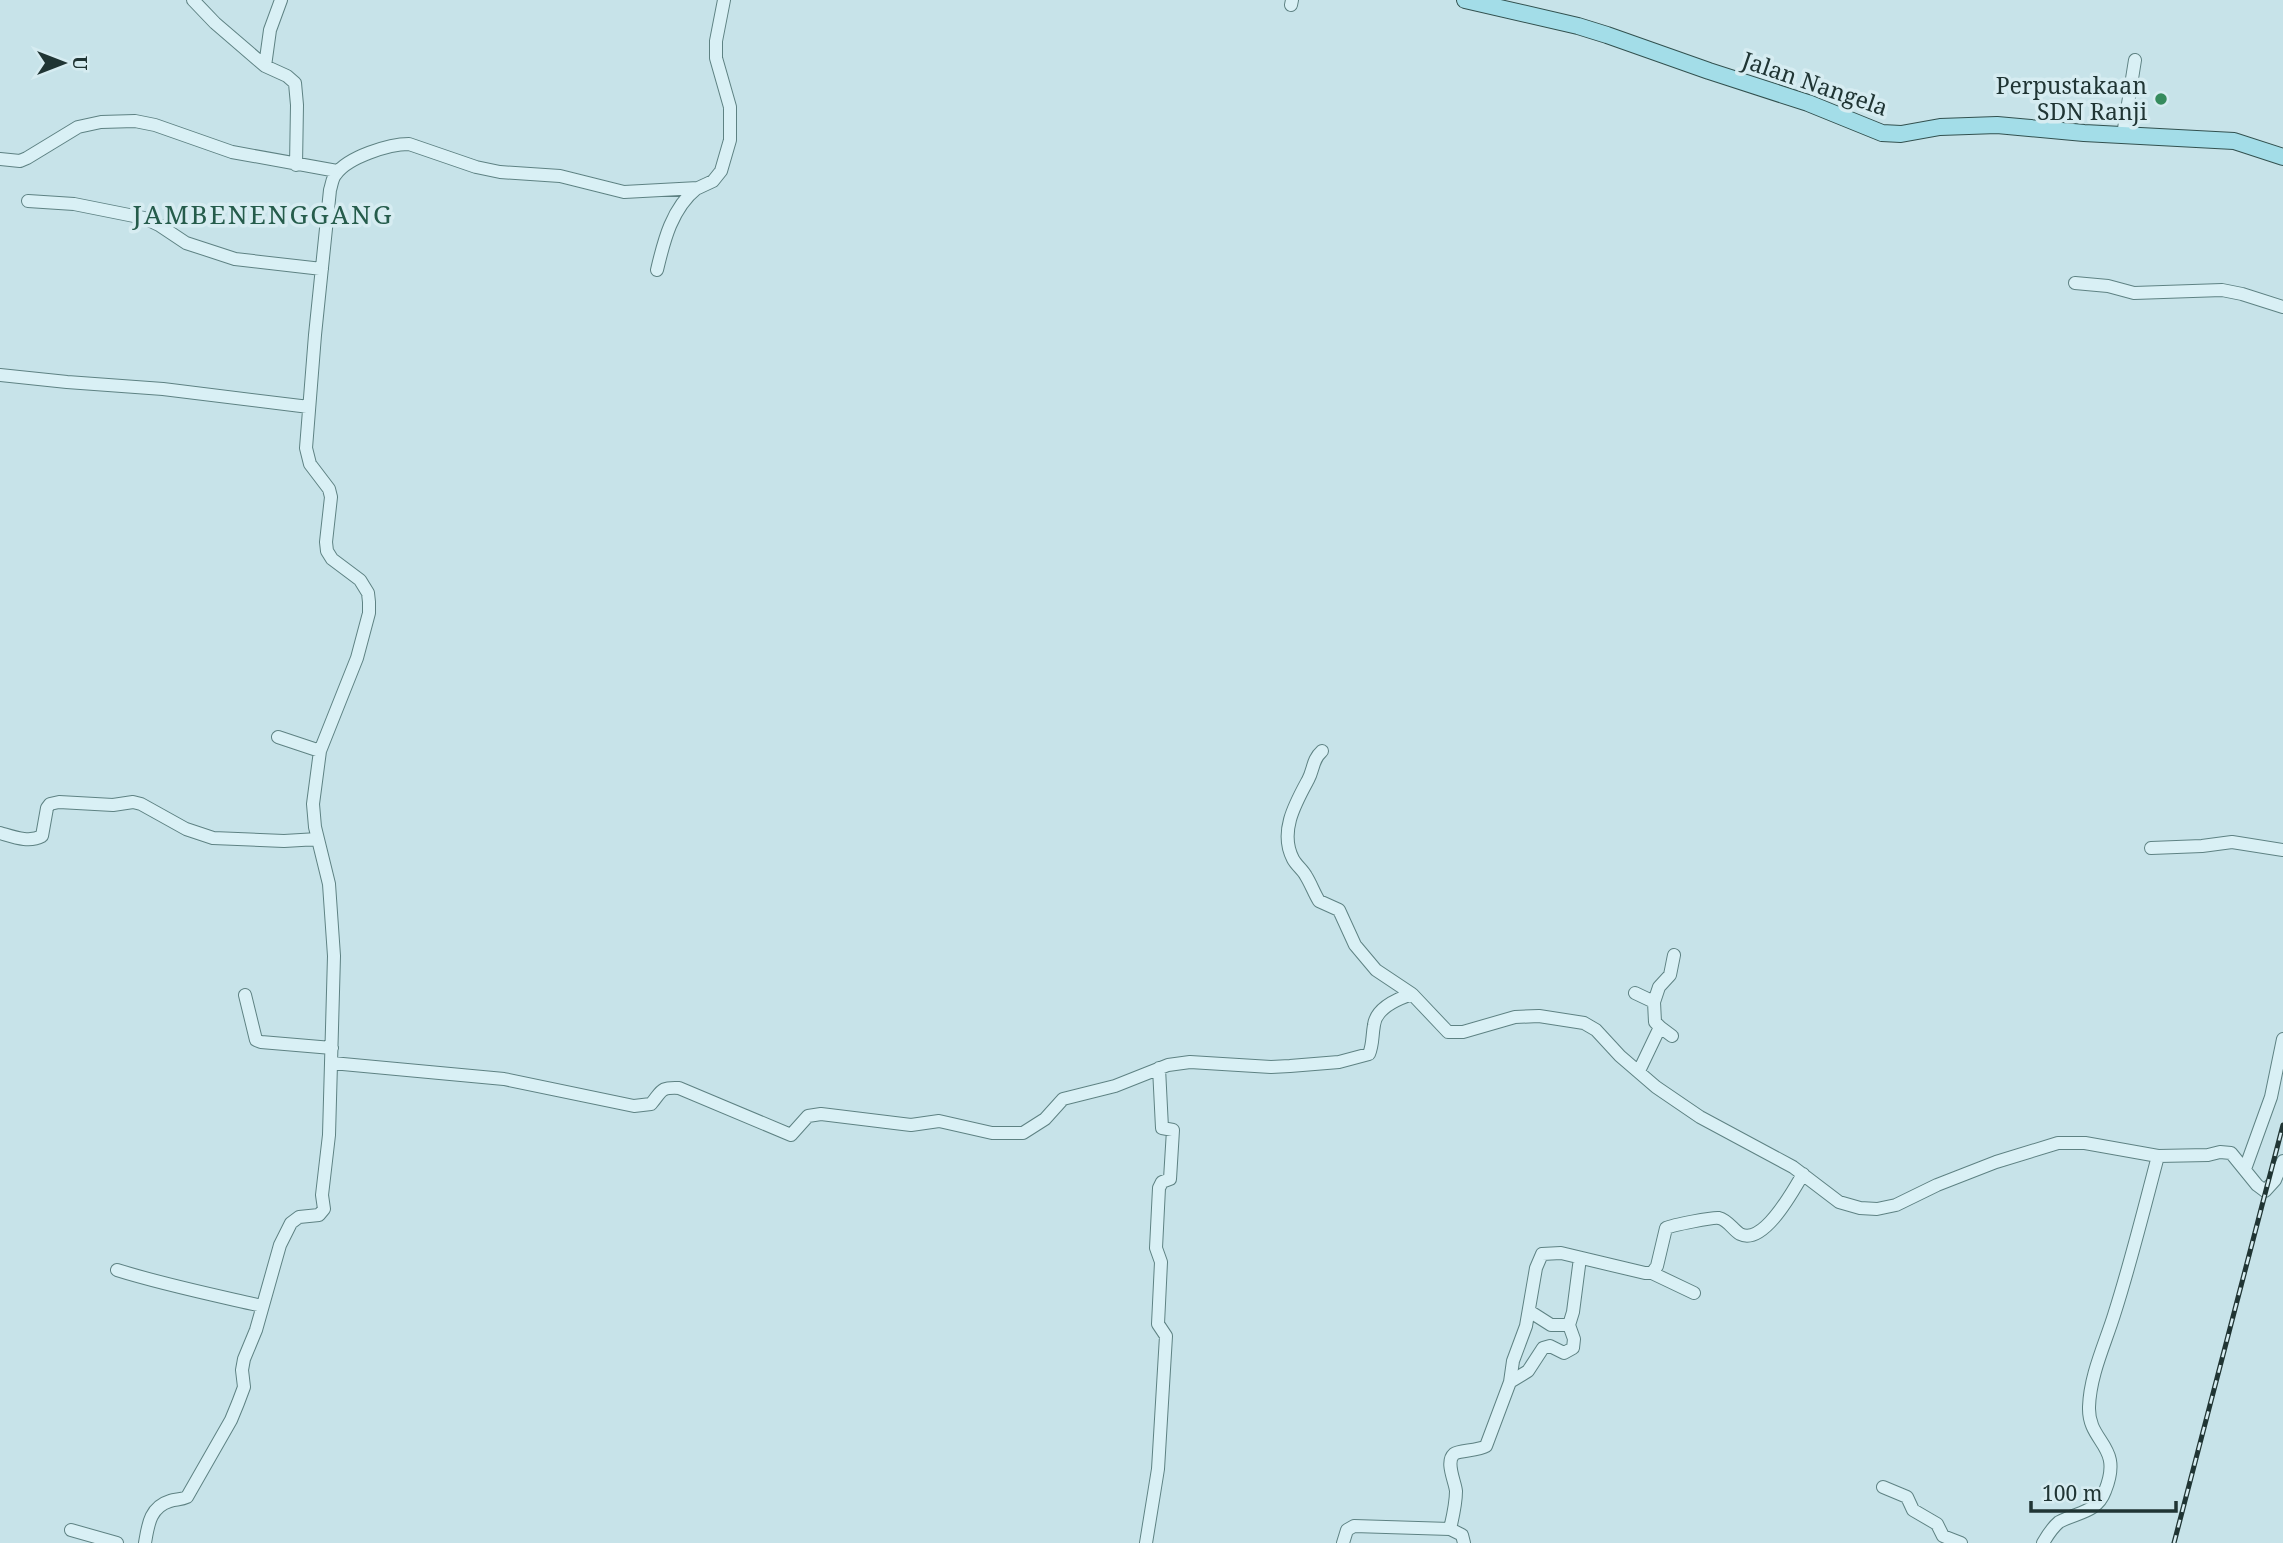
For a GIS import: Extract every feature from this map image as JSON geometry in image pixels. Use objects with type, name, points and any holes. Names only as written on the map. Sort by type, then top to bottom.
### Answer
[{"type":"main road","name":"Jalan Nangela","points":[[1465,0],[1578,26],[1808,103],[1882,133],[1901,134],[1940,127],[1997,125],[2234,141],[2283,158]]},
{"type":"street","points":[[193,0],[265,66],[287,76],[295,83],[296,165]]},
{"type":"street","points":[[265,66],[270,30],[281,0]]},
{"type":"street","points":[[657,270],[663,243],[681,203],[698,188],[713,181],[721,171],[728,154],[731,113],[716,58],[716,41],[724,0]]},
{"type":"street","points":[[2123,135],[2135,60]]},
{"type":"street","points":[[0,159],[20,161],[78,127],[88,124],[135,121],[146,122],[232,152],[337,171],[376,150],[397,144],[409,144],[475,167],[559,176],[624,192],[698,188]]},
{"type":"street","points":[[145,1543],[153,1512],[167,1502],[187,1497],[232,1420],[244,1387],[244,1359],[276,1252],[291,1223],[299,1217],[319,1215],[324,1209],[322,1195],[329,1135],[334,956],[329,884],[313,804],[320,751],[357,659],[369,613],[368,593],[360,580],[332,559],[327,551],[331,498],[329,489],[310,464],[307,454],[330,190],[337,171]]},
{"type":"street","points":[[28,201],[74,204],[144,218],[186,243],[235,259],[322,269]]},
{"type":"street","points":[[2074,283],[2108,286],[2134,293],[2221,290],[2283,307]]},
{"type":"street","points":[[0,375],[163,388],[309,407]]},
{"type":"street","points":[[278,737],[320,751]]},
{"type":"street","points":[[1322,751],[1315,757],[1311,775],[1297,798],[1289,821],[1288,845],[1293,860],[1305,873],[1319,901],[1339,910],[1355,944],[1376,970],[1412,994],[1448,1032],[1463,1032],[1515,1017],[1539,1016],[1584,1023],[1596,1030],[1656,1087],[1700,1117],[1803,1174],[1839,1202],[1877,1209],[1896,1205],[1996,1163],[2058,1143],[2085,1143],[2158,1156],[2231,1153],[2265,1191],[2275,1180],[2283,1161]]},
{"type":"street","points":[[0,833],[17,838],[37,839],[42,836],[50,804],[59,802],[113,805],[133,802],[186,829],[213,838],[284,841],[318,839]]},
{"type":"street","points":[[2151,848],[2232,842],[2283,850]]},
{"type":"street","points":[[1672,1036],[1655,1022],[1654,1002],[1659,987],[1670,975],[1675,955]]},
{"type":"street","points":[[1635,993],[1654,1002]]},
{"type":"street","points":[[332,1063],[503,1079],[634,1106],[651,1104],[660,1090],[679,1088],[790,1135],[808,1116],[821,1114],[911,1125],[939,1121],[992,1133],[1023,1133],[1045,1119],[1063,1099],[1115,1086],[1178,1063],[1271,1067],[1339,1062],[1361,1057],[1369,1054],[1372,1047],[1374,1020],[1379,1012],[1412,994]]},
{"type":"street","points":[[245,995],[256,1040],[332,1048]]},
{"type":"street","points":[[1639,1071],[1660,1027]]},
{"type":"street","points":[[2245,1169],[2271,1097],[2283,1039]]},
{"type":"street","points":[[1146,1543],[1158,1469],[1166,1336],[1158,1324],[1161,1262],[1156,1248],[1159,1188],[1162,1182],[1171,1178],[1172,1171],[1173,1130],[1162,1128],[1159,1068]]},
{"type":"street","points":[[2043,1543],[2057,1524],[2082,1514],[2099,1502],[2109,1479],[2112,1465],[2107,1447],[2097,1435],[2089,1408],[2093,1380],[2129,1266],[2158,1156]]},
{"type":"street","points":[[1652,1272],[1657,1266],[1667,1228],[1716,1218],[1741,1234],[1758,1231],[1783,1209],[1803,1174]]},
{"type":"street","points":[[1450,1529],[1455,1494],[1451,1459],[1458,1452],[1475,1451],[1486,1446],[1510,1382],[1513,1361],[1529,1311],[1536,1268],[1542,1254],[1561,1253],[1645,1273],[1652,1272],[1694,1293]]},
{"type":"street","points":[[1510,1382],[1528,1371],[1545,1346],[1564,1353],[1570,1351],[1574,1339],[1569,1325],[1580,1258]]},
{"type":"street","points":[[117,1270],[186,1290],[206,1292],[262,1306]]},
{"type":"street","points":[[1529,1311],[1551,1325],[1569,1325]]},
{"type":"street","points":[[1883,1487],[1907,1497],[1913,1510],[1937,1524],[1943,1536],[1961,1543]]},
{"type":"street","points":[[1343,1543],[1347,1530],[1354,1526],[1450,1529],[1462,1535],[1464,1543]]},
{"type":"street","points":[[71,1530],[117,1543]]},
{"type":"railway","points":[[2174,1543],[2283,1125]]},
{"type":"place","name":"Perpustakaan SDN Ranji","points":[[2161,99]]},
{"type":"district","name":"JAMBENENGGANG","points":[[263,215]]}]
